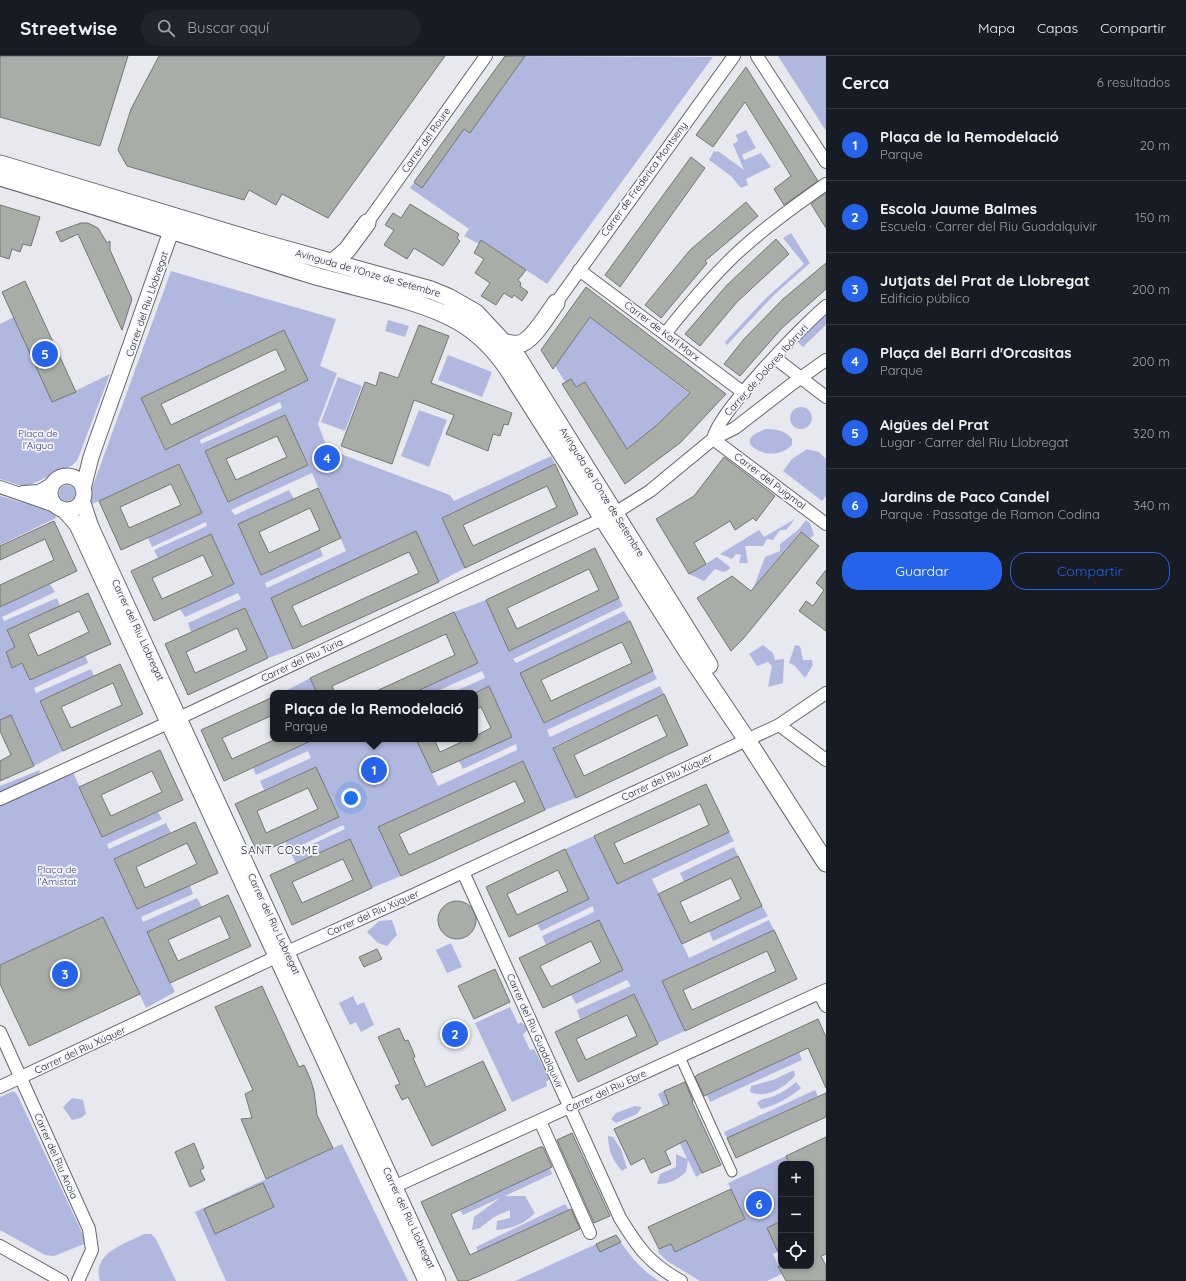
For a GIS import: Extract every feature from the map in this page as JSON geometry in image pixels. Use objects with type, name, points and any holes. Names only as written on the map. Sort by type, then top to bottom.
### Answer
[{"type":"main road","name":"Avinguda de l'Onze de Setembre","points":[[0,164],[174,224],[313,275],[406,301],[458,321],[473,331],[498,354],[609,516]]},
{"type":"main road","name":"Avinguda de l'Onze de Setembre","points":[[0,177],[174,224],[333,262],[431,290],[448,297],[476,313],[505,342],[518,358],[687,651],[747,740],[826,863]]},
{"type":"main road","points":[[333,262],[347,250],[366,223]]},
{"type":"main road","points":[[458,321],[492,338],[519,344],[528,339],[556,303]]},
{"type":"main road","points":[[476,313],[509,335],[517,337],[530,330],[556,303]]},
{"type":"main road","points":[[530,377],[527,364],[528,350],[556,303]]},
{"type":"street","name":"Carrer del Roure","points":[[366,223],[486,56]]},
{"type":"street","name":"Carrer de Frederica Montseny","points":[[556,303],[734,56]]},
{"type":"street","points":[[757,56],[826,162]]},
{"type":"street","points":[[665,334],[704,286],[738,253],[792,208],[826,184]]},
{"type":"street","name":"Carrer del Riu Llobregat","points":[[174,224],[92,457],[82,495],[90,527],[174,720],[390,1189],[438,1281]]},
{"type":"street","name":"Carrer de Karl Marx","points":[[579,270],[744,393]]},
{"type":"street","name":"Carrer de Dolores Ibárruri","points":[[713,439],[716,430],[723,419],[744,393],[774,358],[826,306]]},
{"type":"street","points":[[774,358],[826,397]]},
{"type":"street","name":"Carrer de Dolores Ibárruri","points":[[609,516],[650,491],[713,439],[734,428],[826,360]]},
{"type":"street","name":"Carrer del Puigmal","points":[[713,439],[826,524]]},
{"type":"street","name":"Carrer del Riu Llobregat","points":[[67,476],[86,465],[92,457]]},
{"type":"street","points":[[0,486],[16,492],[61,508],[74,508],[82,495],[77,480],[67,476],[57,479],[39,491],[28,493],[16,492]]},
{"type":"street","points":[[53,483],[51,488],[51,498],[61,508]]},
{"type":"street","name":"Carrer del Riu Llobregat","points":[[61,508],[77,525],[174,720]]},
{"type":"street","name":"Carrer del Riu Túria","points":[[0,798],[174,720],[609,516]]},
{"type":"street","name":"Carrer del Riu Xúquer","points":[[0,1087],[281,955],[779,725],[826,693]]},
{"type":"street","points":[[779,725],[826,760]]},
{"type":"street","name":"Carrer del Riu Guadalquivir","points":[[463,872],[620,1218],[639,1249],[652,1262],[681,1281]]},
{"type":"street","points":[[823,991],[826,1006]]},
{"type":"street","name":"Carrer del Riu Ebre","points":[[390,1189],[823,991]]},
{"type":"street","name":"Carrer del Riu Anoia","points":[[0,1032],[89,1229],[92,1250],[78,1281]]},
{"type":"street","points":[[680,1057],[732,1172]]},
{"type":"street","points":[[540,1121],[590,1233]]},
{"type":"street","name":"Carrer del Riu Llobregat","points":[[390,1189],[426,1281]]},
{"type":"street","points":[[0,1246],[62,1281]]},
{"type":"green space","points":[[505,56],[713,57],[547,284],[481,240],[479,244],[464,236],[469,229],[410,188]]},
{"type":"green space","points":[[778,56],[826,56],[826,131]]},
{"type":"green space","points":[[746,130],[756,148],[742,155],[744,160],[761,153],[771,167],[746,179],[748,185],[741,188],[731,176],[709,160],[714,151],[718,151],[744,170],[733,144],[738,141],[736,135]]},
{"type":"green space","points":[[791,233],[810,263],[775,294],[727,345],[725,342],[765,299],[804,264],[783,238]]},
{"type":"green space","points":[[171,271],[336,319],[320,366],[337,373],[318,424],[326,445],[330,450],[450,495],[454,501],[551,456],[555,464],[442,518],[465,568],[439,582],[416,532],[271,598],[293,649],[268,658],[245,608],[191,632],[188,623],[241,599],[238,593],[185,617],[180,609],[234,584],[211,534],[158,558],[154,550],[207,526],[206,522],[152,547],[148,538],[202,513],[173,467],[99,501],[89,505],[87,502]],"holes":[[[284,330],[307,380],[164,450],[141,398]],[[280,402],[282,408],[201,444],[200,440]],[[285,415],[308,465],[228,502],[205,451]],[[312,473],[346,551],[267,588],[265,583],[323,556],[320,548],[261,575],[238,524],[294,499],[289,490],[235,515],[231,510]]]},
{"type":"green space","points":[[826,312],[826,325],[803,347],[796,340]]},
{"type":"green space","name":"Plaça de l'Aigua","points":[[14,317],[52,402],[110,374],[77,461],[71,466],[28,486],[21,486],[0,479],[0,324]]},
{"type":"green space","points":[[590,317],[695,398],[627,449],[585,382],[571,391],[555,366]]},
{"type":"green space","points":[[388,320],[409,326],[405,337],[385,331]]},
{"type":"green space","points":[[448,355],[492,372],[482,397],[438,380]]},
{"type":"green space","points":[[338,377],[362,386],[345,431],[321,422]]},
{"type":"green space","points":[[801,407],[805,408],[811,414],[811,422],[805,428],[801,429],[797,428],[791,422],[790,418],[791,414],[797,408]]},
{"type":"green space","points":[[419,410],[447,420],[429,467],[401,456]]},
{"type":"green space","points":[[765,429],[776,430],[787,434],[792,439],[792,445],[782,452],[777,453],[771,454],[759,451],[750,444],[750,439],[753,435]]},
{"type":"green space","points":[[807,449],[819,452],[826,459],[826,496],[822,501],[783,471],[792,459]]},
{"type":"green space","points":[[64,485],[70,485],[75,490],[73,499],[70,501],[64,501],[59,496],[59,490]]},
{"type":"green space","points":[[0,496],[53,511],[56,518],[0,545]]},
{"type":"green space","points":[[795,519],[786,530],[780,530],[773,540],[767,539],[763,546],[745,546],[748,563],[739,563],[741,555],[736,554],[732,559],[720,554],[759,530],[764,537]]},
{"type":"green space","points":[[806,520],[810,523],[814,535],[809,539],[800,532],[753,589],[765,557],[780,551],[780,544],[798,530]]},
{"type":"green space","points":[[717,557],[730,567],[730,569],[724,572],[715,569],[704,581],[689,574]]},
{"type":"green space","points":[[50,584],[55,592],[2,617],[4,621],[57,598],[60,606],[7,630],[15,647],[6,652],[12,668],[22,663],[30,680],[85,655],[88,663],[34,688],[36,693],[91,669],[94,676],[40,701],[63,751],[34,766],[12,717],[0,722],[0,607]]},
{"type":"green space","points":[[619,598],[623,606],[513,659],[516,663],[624,611],[630,621],[520,673],[544,723],[653,671],[657,679],[547,730],[550,737],[660,686],[664,694],[553,747],[576,798],[545,810],[522,761],[379,827],[401,876],[372,888],[350,839],[296,863],[291,854],[345,829],[343,825],[290,851],[285,842],[339,817],[316,767],[264,790],[260,781],[311,758],[308,751],[256,775],[253,768],[304,744],[303,742],[417,742],[438,786],[517,750],[516,744],[463,769],[459,761],[512,736],[489,686],[478,692],[478,690],[458,690],[485,678],[482,671],[440,690],[420,690],[478,663],[454,612],[486,600],[509,650]]},
{"type":"green space","points":[[763,645],[773,653],[775,660],[784,659],[783,683],[768,687],[772,666],[768,662],[757,666],[749,654]]},
{"type":"green space","points":[[795,645],[800,646],[803,660],[812,660],[813,665],[805,678],[794,665],[789,663]]},
{"type":"green space","points":[[310,678],[316,690],[288,690]]},
{"type":"green space","points":[[40,770],[38,779],[0,795],[0,786]]},
{"type":"green space","name":"Plaça de l'Amistat","points":[[73,772],[102,837],[158,812],[162,819],[107,844],[109,849],[166,823],[171,833],[114,859],[137,909],[190,885],[193,894],[141,917],[143,922],[197,898],[202,907],[147,932],[175,992],[146,1008],[103,917],[0,965],[0,806]]},
{"type":"green space","points":[[729,832],[734,841],[652,879],[689,958],[769,920],[774,930],[662,981],[685,1031],[658,1043],[634,994],[580,1019],[577,1010],[631,986],[627,980],[576,1004],[571,995],[623,970],[599,921],[546,945],[542,936],[594,912],[593,906],[541,931],[537,924],[589,899],[565,849],[594,836],[617,884]]},
{"type":"green space","points":[[734,847],[738,856],[684,882],[680,873]]},
{"type":"green space","points":[[762,906],[768,916],[713,941],[709,931]]},
{"type":"green space","points":[[392,920],[397,935],[387,946],[378,943],[367,932],[379,921]]},
{"type":"green space","points":[[451,943],[462,967],[447,973],[436,950]]},
{"type":"green space","points":[[353,996],[357,1005],[364,1002],[374,1025],[361,1032],[356,1022],[350,1025],[339,1003]]},
{"type":"green space","points":[[510,1007],[518,1024],[521,1022],[528,1029],[523,1035],[530,1050],[534,1049],[550,1079],[546,1082],[547,1086],[512,1102],[475,1023]]},
{"type":"green space","points":[[799,1052],[802,1060],[710,1102],[707,1095]]},
{"type":"green space","points":[[794,1070],[795,1076],[786,1085],[774,1091],[762,1094],[750,1092],[751,1086],[773,1080]]},
{"type":"green space","points":[[796,1082],[801,1088],[782,1101],[761,1109],[757,1103],[780,1093]]},
{"type":"green space","points":[[815,1090],[818,1096],[727,1138],[724,1132]]},
{"type":"green space","points":[[13,1091],[17,1094],[85,1239],[84,1244],[54,1256],[45,1255],[0,1230],[0,1097]]},
{"type":"green space","points":[[664,1091],[702,1173],[696,1177],[688,1160],[686,1172],[683,1175],[670,1182],[657,1184],[660,1174],[676,1167],[676,1154],[687,1159],[658,1094]]},
{"type":"green space","points":[[72,1098],[83,1100],[86,1114],[81,1118],[72,1120],[63,1107]]},
{"type":"green space","points":[[635,1106],[642,1107],[637,1114],[616,1123],[611,1119],[616,1113]]},
{"type":"green space","points":[[608,1136],[613,1137],[621,1149],[627,1168],[622,1171],[612,1155]]},
{"type":"green space","points":[[342,1144],[408,1281],[226,1281],[195,1212]]},
{"type":"green space","points":[[786,1156],[788,1161],[778,1161],[778,1222],[767,1228],[778,1248],[778,1252],[773,1254],[778,1265],[778,1269],[780,1269],[782,1274],[767,1281],[700,1281],[667,1261],[658,1252],[659,1249],[671,1244],[675,1252],[745,1219],[728,1183]]},
{"type":"green space","points":[[550,1168],[552,1174],[505,1196],[525,1196],[535,1213],[531,1217],[517,1225],[496,1230],[497,1221],[510,1218],[510,1210],[494,1217],[480,1228],[472,1230],[474,1217],[500,1198],[463,1215],[460,1210]]},
{"type":"green space","points":[[565,1204],[569,1210],[478,1252],[476,1247]]},
{"type":"green space","points":[[144,1234],[151,1234],[156,1239],[176,1281],[100,1281],[100,1263],[105,1256],[119,1246]]},
{"type":"green space","points":[[616,1235],[635,1261],[659,1281],[515,1281]]},
{"type":"building","points":[[0,56],[128,56],[100,146],[0,117]]},
{"type":"building","points":[[159,56],[445,56],[328,218],[282,194],[276,205],[249,190],[244,200],[127,166],[118,150],[131,109]]},
{"type":"building","points":[[505,56],[525,56],[470,133],[464,129],[422,188],[414,182]]},
{"type":"building","points":[[746,67],[818,181],[784,205],[774,189],[791,176],[745,102],[713,147],[696,135]]},
{"type":"building","points":[[691,157],[705,168],[620,287],[605,275]]},
{"type":"building","points":[[826,193],[826,228],[811,204]]},
{"type":"building","points":[[746,202],[758,216],[705,261],[707,263],[661,318],[645,305],[690,250]]},
{"type":"building","points":[[410,204],[459,234],[457,238],[460,241],[443,266],[414,248],[407,259],[384,245],[394,230],[385,225],[393,213],[401,218]]},
{"type":"building","points":[[0,205],[40,217],[31,246],[23,244],[20,252],[12,249],[9,259],[0,256]]},
{"type":"building","points":[[81,223],[88,223],[98,228],[107,243],[110,241],[110,250],[132,299],[122,330],[78,234],[61,242],[56,232]]},
{"type":"building","points":[[776,239],[789,254],[737,302],[700,346],[685,334],[727,285]]},
{"type":"building","points":[[481,240],[526,270],[518,280],[521,283],[520,286],[528,292],[522,301],[514,295],[512,298],[504,293],[496,305],[481,296],[490,283],[475,273],[484,259],[474,253]]},
{"type":"building","points":[[826,263],[826,289],[782,328],[740,376],[724,364],[744,339],[783,299]]},
{"type":"building","points":[[25,281],[76,392],[52,402],[2,292]]},
{"type":"building","points":[[586,287],[726,394],[680,443],[625,484],[562,384],[571,379],[576,387],[585,382],[627,449],[657,425],[690,393],[590,317],[553,369],[541,350]]},
{"type":"building","points":[[419,325],[449,336],[431,383],[512,413],[508,425],[504,424],[500,436],[493,434],[488,451],[446,434],[454,415],[414,400],[392,464],[341,446],[365,382],[376,386],[380,372],[398,378]]},
{"type":"building","points":[[284,330],[308,380],[165,450],[141,398]],"holes":[[[276,349],[286,370],[171,425],[161,404]]]},
{"type":"building","points":[[285,415],[308,465],[228,502],[205,451]],"holes":[[[277,436],[287,457],[236,480],[226,459]]]},
{"type":"building","points":[[724,457],[775,496],[756,521],[753,518],[735,530],[730,521],[694,543],[706,564],[689,574],[656,519],[694,496]]},
{"type":"building","points":[[179,464],[202,513],[121,550],[99,501]],"holes":[[[171,484],[181,505],[129,528],[120,507]]]},
{"type":"building","points":[[555,464],[578,514],[465,568],[442,518]],"holes":[[[547,486],[557,507],[473,546],[463,525]]]},
{"type":"building","points":[[318,488],[341,538],[261,575],[238,524]],"holes":[[[310,508],[320,530],[269,553],[259,532]]]},
{"type":"building","points":[[54,521],[77,571],[0,607],[0,585],[54,560],[45,539],[0,560],[0,546]]},
{"type":"building","points":[[416,531],[439,582],[293,649],[271,598]],"holes":[[[409,552],[419,573],[302,627],[292,606]]]},
{"type":"building","points":[[801,532],[819,546],[743,639],[731,651],[697,598],[732,576],[751,591]]},
{"type":"building","points":[[211,534],[234,584],[154,621],[131,571]],"holes":[[[203,555],[213,576],[162,599],[152,578]]]},
{"type":"building","points":[[595,548],[619,598],[509,651],[486,600]],"holes":[[[589,569],[599,590],[517,629],[507,608]]]},
{"type":"building","points":[[826,570],[826,631],[799,611],[806,601],[813,606],[824,590],[816,583]]},
{"type":"building","points":[[88,593],[111,644],[30,680],[22,663],[12,668],[6,652],[15,647],[7,630]],"holes":[[[79,611],[89,632],[38,656],[28,634]]]},
{"type":"building","points":[[245,608],[268,658],[188,695],[165,644]],"holes":[[[237,628],[247,650],[195,673],[186,652]]]},
{"type":"building","points":[[454,612],[478,663],[420,690],[379,690],[455,655],[446,634],[332,686],[334,690],[316,690],[310,678]]},
{"type":"building","points":[[630,621],[653,671],[544,723],[520,673]],"holes":[[[622,642],[632,663],[551,701],[541,680]]]},
{"type":"building","points":[[120,664],[143,714],[63,751],[40,701]],"holes":[[[113,683],[122,705],[71,728],[61,707]]]},
{"type":"building","points":[[489,686],[512,737],[432,773],[417,742],[435,742],[440,752],[462,742],[478,742],[478,734],[491,728],[481,707],[478,708],[478,692]]},
{"type":"building","points":[[664,694],[688,745],[576,798],[553,748]],"holes":[[[657,715],[667,736],[584,776],[574,755]]]},
{"type":"building","points":[[270,698],[270,716],[222,738],[232,759],[270,742],[308,742],[224,781],[201,730]]},
{"type":"building","points":[[11,715],[34,766],[0,781],[0,761],[11,755],[0,731],[0,720]]},
{"type":"building","points":[[160,750],[183,800],[102,837],[79,787]],"holes":[[[152,771],[162,792],[111,816],[101,795]]]},
{"type":"building","points":[[523,761],[545,810],[401,876],[378,827]],"holes":[[[515,781],[525,802],[409,855],[399,834]]]},
{"type":"building","points":[[316,767],[339,817],[258,854],[235,804]],"holes":[[[308,788],[318,809],[266,833],[257,811]]]},
{"type":"building","points":[[706,784],[729,832],[617,884],[594,836]],"holes":[[[700,804],[709,825],[624,864],[614,843]]]},
{"type":"building","points":[[195,822],[218,873],[137,909],[114,859]],"holes":[[[187,843],[197,864],[145,888],[136,867]]]},
{"type":"building","points":[[350,839],[372,888],[292,925],[270,875]],"holes":[[[343,859],[353,880],[302,903],[292,882]]]},
{"type":"building","points":[[565,849],[589,899],[509,937],[486,887]],"holes":[[[558,870],[568,891],[517,915],[507,894]]]},
{"type":"building","points":[[738,856],[762,906],[682,944],[658,894]],"holes":[[[731,878],[741,899],[690,923],[680,902]]]},
{"type":"building","points":[[228,895],[251,946],[170,983],[147,932]],"holes":[[[220,916],[230,938],[178,961],[168,940]]]},
{"type":"building","points":[[453,901],[461,901],[468,904],[473,909],[476,920],[473,931],[468,936],[461,939],[453,939],[446,936],[441,931],[438,924],[438,916],[441,909],[446,904]]},
{"type":"building","points":[[103,917],[140,994],[29,1046],[0,984],[0,965]]},
{"type":"building","points":[[599,920],[623,970],[543,1008],[519,958]],"holes":[[[591,941],[601,962],[551,987],[540,966]]]},
{"type":"building","points":[[774,930],[797,979],[685,1031],[662,981]],"holes":[[[767,951],[776,971],[692,1010],[683,990]]]},
{"type":"building","points":[[377,949],[382,959],[364,967],[359,957]]},
{"type":"building","points":[[495,969],[510,1002],[474,1019],[458,986]]},
{"type":"building","points":[[262,986],[299,1067],[304,1065],[310,1078],[314,1091],[317,1115],[333,1148],[266,1179],[241,1119],[252,1118],[245,1094],[253,1090],[215,1007]]},
{"type":"building","points":[[634,994],[658,1044],[578,1082],[555,1032]],"holes":[[[627,1015],[637,1036],[586,1060],[576,1039]]]},
{"type":"building","points":[[818,1019],[826,1037],[826,1088],[808,1048],[704,1096],[695,1077],[697,1075]]},
{"type":"building","points":[[399,1028],[405,1041],[408,1040],[415,1057],[413,1058],[426,1087],[483,1061],[506,1110],[432,1146],[408,1097],[402,1100],[395,1086],[400,1084],[378,1037]]},
{"type":"building","points":[[685,1082],[693,1101],[692,1102],[721,1165],[702,1173],[686,1140],[665,1151],[671,1164],[651,1173],[644,1158],[631,1165],[614,1129],[669,1104],[664,1091]]},
{"type":"building","points":[[826,1093],[826,1117],[736,1158],[727,1138]]},
{"type":"building","points":[[572,1133],[610,1216],[594,1223],[557,1140]]},
{"type":"building","points":[[826,1137],[826,1254],[821,1256],[826,1266],[826,1281],[786,1281],[780,1269],[814,1269],[814,1161],[788,1161],[786,1156]]},
{"type":"building","points":[[194,1143],[204,1168],[200,1170],[205,1180],[190,1187],[175,1152]]},
{"type":"building","points":[[540,1147],[543,1147],[552,1167],[451,1214],[470,1255],[571,1209],[580,1229],[467,1281],[458,1281],[421,1202]]},
{"type":"building","points":[[263,1183],[274,1207],[215,1234],[204,1209]]},
{"type":"building","points":[[731,1189],[745,1219],[675,1252],[671,1244],[659,1249],[648,1227]]},
{"type":"building","points":[[778,1222],[778,1252],[767,1228]]},
{"type":"building","points":[[616,1235],[621,1242],[600,1252],[596,1244]]},
{"type":"place","name":"Aigües del Prat","points":[[45,354]]},
{"type":"place","name":"Plaça del Barri d'Orcasitas","points":[[327,458]]},
{"type":"place","name":"Plaça de la Remodelació","points":[[374,770]]},
{"type":"place","name":"Jutjats del Prat de Llobregat","points":[[65,974]]},
{"type":"place","name":"Escola Jaume Balmes","points":[[455,1034]]},
{"type":"place","name":"Jardins de Paco Candel","points":[[759,1204]]},
{"type":"district","name":"SANT COSME","points":[[280,850]]}]
